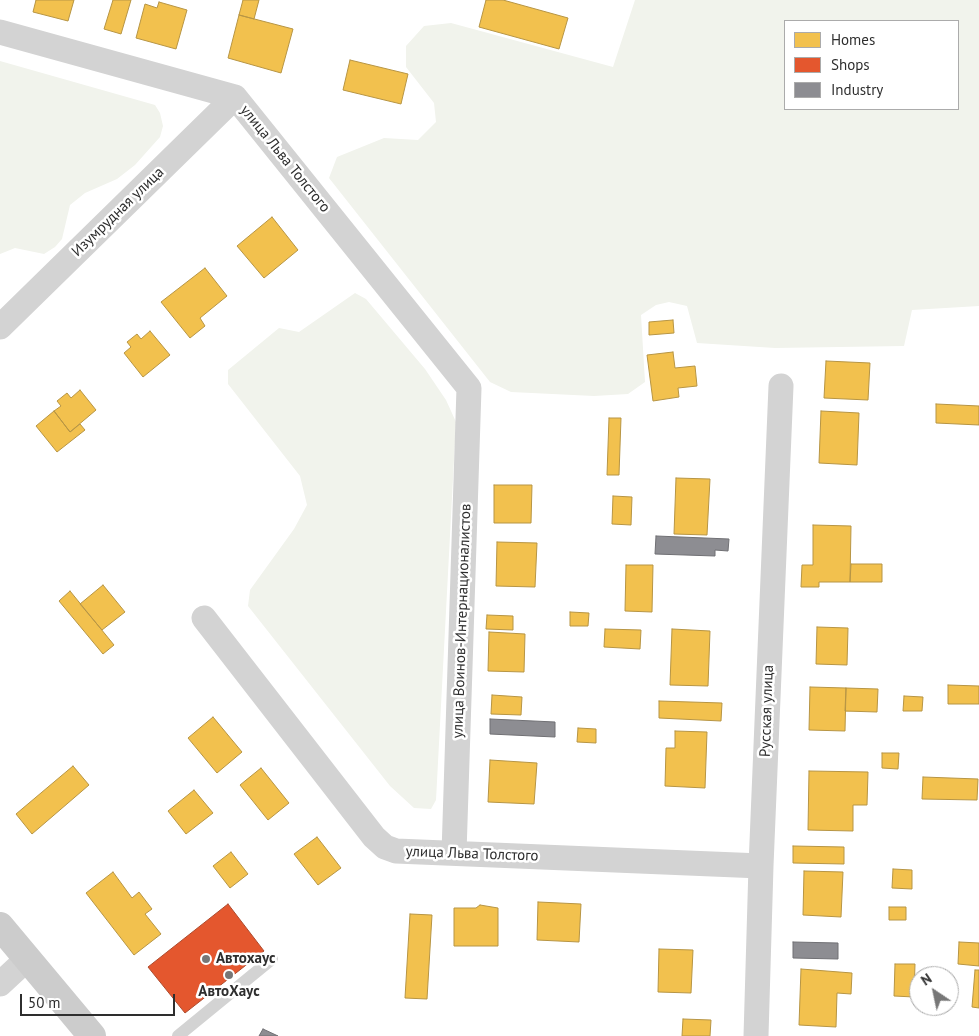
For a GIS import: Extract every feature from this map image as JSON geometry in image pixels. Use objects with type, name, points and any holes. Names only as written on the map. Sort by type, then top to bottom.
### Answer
[{"type":"main road","points":[[0,926],[92,1036]]},
{"type":"street","name":"улица Льва Толстого","points":[[0,32],[235,97],[470,388]]},
{"type":"street","name":"Изумрудная улица","points":[[0,327],[235,97]]},
{"type":"street","name":"Русская улица","points":[[756,1036],[760,866],[782,386]]},
{"type":"street","name":"улица Воинов-Интернационалистов","points":[[454,853],[470,388]]},
{"type":"street","name":"улица Льва Толстого","points":[[204,618],[380,842],[396,851],[760,866]]},
{"type":"street","points":[[0,984],[27,959]]},
{"type":"lane","points":[[178,1036],[272,959]]},
{"type":"shaded area","points":[[635,0],[979,0],[979,306],[912,310],[904,346],[775,348],[697,343],[687,306],[669,302],[656,305],[641,315],[645,382],[628,394],[594,396],[511,392],[490,382],[329,178],[337,157],[384,138],[418,140],[436,122],[434,103],[406,67],[406,46],[424,26],[451,23],[613,67]]},
{"type":"shaded area","points":[[0,61],[155,105],[160,113],[163,126],[160,137],[135,165],[117,179],[85,193],[70,205],[62,239],[55,247],[44,254],[15,248],[0,254]]},
{"type":"shaded area","points":[[355,293],[366,299],[425,369],[446,400],[456,422],[436,800],[431,809],[414,808],[390,786],[248,606],[250,590],[294,529],[307,505],[300,476],[228,384],[228,370],[279,328],[299,332]]},
{"type":"building: Homes","points":[[36,0],[74,0],[68,21],[33,12]]},
{"type":"building: Homes","points":[[113,0],[131,0],[121,34],[104,29]]},
{"type":"building: Homes","points":[[243,0],[259,0],[254,19],[239,15]]},
{"type":"building: Homes","points":[[486,0],[503,0],[568,18],[559,49],[479,27]]},
{"type":"building: Homes","points":[[159,2],[187,10],[176,49],[136,38],[145,4],[157,8]]},
{"type":"building: Homes","points":[[239,15],[293,29],[281,73],[228,58]]},
{"type":"building: Homes","points":[[350,60],[408,74],[401,104],[343,90]]},
{"type":"building: Homes","points":[[272,217],[298,250],[264,278],[237,246]]},
{"type":"building: Homes","points":[[205,268],[227,296],[200,318],[205,326],[190,338],[161,302]]},
{"type":"building: Homes","points":[[673,320],[674,333],[649,335],[649,322]]},
{"type":"building: Homes","points":[[150,331],[170,355],[143,377],[124,353],[131,347],[127,342],[137,334],[141,339]]},
{"type":"building: Homes","points":[[673,352],[675,368],[695,366],[697,386],[678,388],[679,397],[653,401],[647,355]]},
{"type":"building: Homes","points":[[826,361],[870,363],[868,400],[824,398]]},
{"type":"building: Homes","points":[[80,390],[96,410],[70,432],[54,411],[61,406],[57,401],[67,393],[71,398]]},
{"type":"building: Homes","points":[[936,404],[979,406],[979,425],[936,423]]},
{"type":"building: Homes","points":[[54,411],[70,432],[80,424],[85,430],[57,452],[36,426]]},
{"type":"building: Homes","points":[[821,411],[859,413],[857,465],[819,463]]},
{"type":"building: Homes","points":[[609,418],[621,418],[619,475],[607,475]]},
{"type":"building: Homes","points":[[676,478],[710,479],[707,535],[674,534]]},
{"type":"building: Homes","points":[[494,485],[532,485],[531,523],[494,523]]},
{"type":"building: Homes","points":[[613,496],[632,497],[631,525],[612,524]]},
{"type":"building: Homes","points":[[813,525],[851,526],[850,582],[819,582],[819,587],[801,587],[802,565],[813,565]]},
{"type":"building: Homes","points":[[497,542],[537,543],[535,587],[496,586]]},
{"type":"building: Homes","points":[[851,564],[882,564],[882,582],[850,582]]},
{"type":"building: Homes","points":[[626,565],[653,565],[652,612],[625,611]]},
{"type":"building: Homes","points":[[103,585],[125,612],[102,630],[80,604]]},
{"type":"building: Homes","points":[[70,591],[114,645],[103,654],[59,601]]},
{"type":"building: Homes","points":[[570,612],[589,613],[588,626],[570,626]]},
{"type":"building: Homes","points":[[487,615],[513,616],[513,630],[486,629]]},
{"type":"building: Homes","points":[[817,627],[848,628],[847,665],[816,664]]},
{"type":"building: Homes","points":[[605,629],[641,630],[640,649],[604,647]]},
{"type":"building: Homes","points":[[672,629],[710,631],[708,686],[670,685]]},
{"type":"building: Homes","points":[[489,632],[525,634],[524,672],[488,671]]},
{"type":"building: Homes","points":[[948,685],[979,686],[979,704],[948,704]]},
{"type":"building: Homes","points":[[810,687],[846,688],[845,731],[809,730]]},
{"type":"building: Homes","points":[[846,688],[878,689],[877,712],[845,711]]},
{"type":"building: Homes","points":[[492,695],[522,697],[521,715],[491,714]]},
{"type":"building: Homes","points":[[904,696],[923,697],[922,711],[903,711]]},
{"type":"building: Homes","points":[[659,701],[722,703],[721,721],[659,718]]},
{"type":"building: Homes","points":[[213,717],[242,752],[217,773],[188,738]]},
{"type":"building: Homes","points":[[578,728],[596,729],[596,743],[577,742]]},
{"type":"building: Homes","points":[[675,731],[707,732],[705,788],[665,786],[666,748],[675,748]]},
{"type":"building: Homes","points":[[882,753],[899,753],[898,769],[882,768]]},
{"type":"building: Homes","points":[[490,760],[537,763],[534,804],[488,802]]},
{"type":"building: Homes","points":[[73,766],[89,785],[32,834],[16,814]]},
{"type":"building: Homes","points":[[261,768],[289,803],[268,820],[240,785]]},
{"type":"building: Homes","points":[[809,771],[868,772],[867,805],[853,805],[853,831],[808,830]]},
{"type":"building: Homes","points":[[923,777],[978,779],[977,800],[922,799]]},
{"type":"building: Homes","points":[[194,790],[213,813],[186,834],[168,811]]},
{"type":"building: Homes","points":[[317,837],[341,868],[318,885],[294,854]]},
{"type":"building: Homes","points":[[793,846],[844,847],[844,864],[793,863]]},
{"type":"building: Homes","points":[[231,852],[248,874],[230,888],[213,866]]},
{"type":"building: Homes","points":[[893,869],[912,870],[912,889],[892,888]]},
{"type":"building: Homes","points":[[804,871],[843,872],[841,917],[803,915]]},
{"type":"building: Homes","points":[[113,872],[132,898],[139,892],[152,909],[145,914],[161,934],[134,955],[86,893]]},
{"type":"building: Homes","points":[[538,902],[581,904],[579,942],[537,940]]},
{"type":"building: Homes","points":[[480,905],[498,908],[498,946],[454,946],[454,908],[476,908]]},
{"type":"building: Homes","points":[[889,907],[906,907],[906,920],[889,920]]},
{"type":"building: Homes","points":[[410,914],[432,915],[427,999],[405,998]]},
{"type":"building: Homes","points":[[959,942],[979,943],[979,966],[958,964]]},
{"type":"building: Homes","points":[[659,949],[693,950],[691,993],[658,992]]},
{"type":"building: Homes","points":[[895,964],[915,964],[915,966],[909,966],[909,997],[894,996]]},
{"type":"building: Homes","points":[[801,969],[852,973],[851,994],[837,993],[836,1027],[799,1025]]},
{"type":"building: Homes","points":[[975,970],[979,970],[979,1008],[972,1007]]},
{"type":"building: Homes","points":[[683,1019],[711,1020],[710,1036],[682,1036]]},
{"type":"building: Shops","name":"Автохаус","points":[[228,904],[264,951],[185,1013],[148,967]]},
{"type":"building: Industry","points":[[656,536],[729,539],[728,551],[715,550],[715,556],[655,554]]},
{"type":"building: Industry","points":[[490,719],[555,722],[555,737],[490,734]]},
{"type":"building: Industry","points":[[793,942],[838,943],[838,959],[793,958]]},
{"type":"building: Industry","points":[[263,1029],[278,1036],[259,1036]]},
{"type":"place","name":"Автохаус","points":[[206,959]]},
{"type":"place","name":"АвтоХаус","points":[[229,975]]}]
